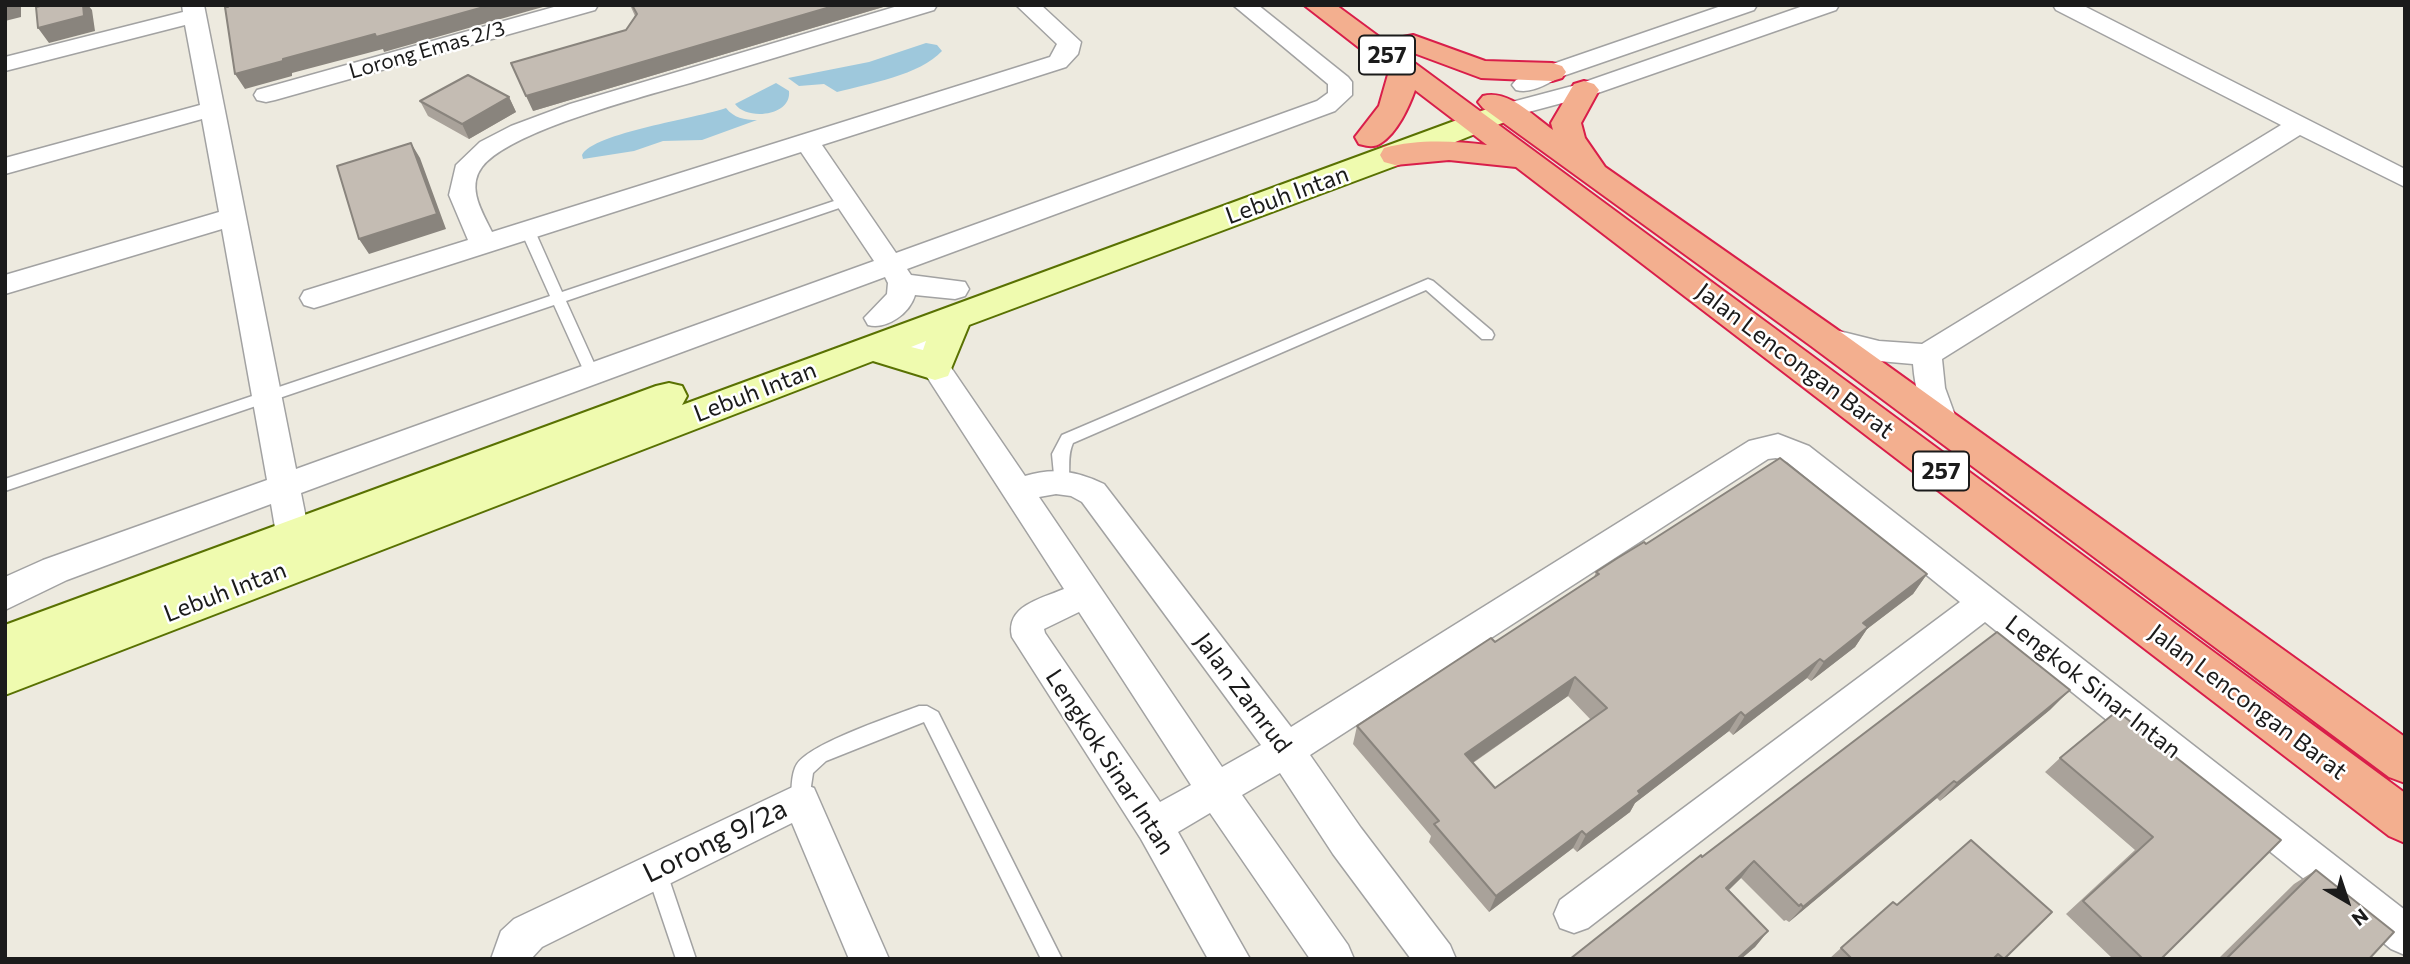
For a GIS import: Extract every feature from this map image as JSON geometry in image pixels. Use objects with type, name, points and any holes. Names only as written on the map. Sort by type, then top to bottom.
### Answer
[{"type":"highway","name":"Jalan Lencongan Barat","points":[[1318,5],[1408,56],[1482,110],[1594,174],[1823,337],[1945,429],[2405,763]]},
{"type":"highway","name":"Jalan Lencongan Barat","points":[[1361,5],[1408,56]]},
{"type":"highway","points":[[1525,158],[1383,146],[1382,124],[1403,89],[1408,56],[1481,69],[1552,72]]},
{"type":"highway","points":[[1584,90],[1566,123],[1570,138],[1594,174]]},
{"type":"highway","name":"Jalan Lencongan Barat","points":[[1482,110],[1525,158],[2405,821]]},
{"type":"main road","name":"Lebuh Intan","points":[[5,643],[295,550],[956,302],[1482,110]]},
{"type":"main road","name":"Lebuh Intan","points":[[875,333],[912,332],[956,302]]},
{"type":"main road","points":[[875,333],[935,367],[956,302]]},
{"type":"main road","name":"Lebuh Intan","points":[[5,676],[295,550]]},
{"type":"street","name":"Lorong Emas 2/3","points":[[266,94],[587,5]]},
{"type":"street","points":[[483,242],[462,195],[469,165],[489,148],[520,131],[579,109],[926,5]]},
{"type":"street","points":[[314,298],[483,242],[1059,62],[1066,54],[1069,42],[1027,5]]},
{"type":"street","points":[[5,596],[15,588],[55,570],[592,374],[896,273],[1326,106],[1340,94],[1340,82],[1244,5]]},
{"type":"street","points":[[1482,110],[1552,72],[1746,5]]},
{"type":"street","points":[[1482,110],[1584,90],[1828,5]]},
{"type":"street","points":[[2064,5],[2405,178]]},
{"type":"street","points":[[5,64],[194,11],[295,550]]},
{"type":"street","points":[[5,166],[212,109]]},
{"type":"street","points":[[1823,337],[1879,351],[1927,355],[2299,125]]},
{"type":"street","points":[[806,141],[896,273],[901,298],[875,333]]},
{"type":"street","points":[[5,285],[233,217]]},
{"type":"street","points":[[896,273],[956,302]]},
{"type":"street","points":[[912,332],[1216,790],[1334,959]]},
{"type":"street","points":[[1927,355],[1930,388],[1945,429]]},
{"type":"street","name":"Lengkok Sinar Intan","points":[[1286,750],[1760,449],[1778,446],[1798,454],[2405,935]]},
{"type":"street","points":[[1018,491],[1035,484],[1061,481]]},
{"type":"street","name":"Jalan Zamrud","points":[[1061,481],[1078,484],[1093,493],[1286,750],[1348,841],[1436,959]]},
{"type":"street","name":"Lengkok Sinar Intan","points":[[1087,594],[1038,615],[1026,624],[1030,637],[1154,826],[1230,959]]},
{"type":"street","points":[[1574,914],[1986,602]]},
{"type":"street","points":[[1154,826],[1286,750]]},
{"type":"street","name":"Lorong 9/2a","points":[[513,952],[528,933],[801,800],[869,959]]},
{"type":"lane","points":[[5,485],[846,201]]},
{"type":"lane","points":[[527,229],[592,374]]},
{"type":"lane","points":[[1061,481],[1060,454],[1067,439],[1428,284],[1487,335]]},
{"type":"lane","points":[[801,800],[804,769],[820,755],[919,714],[927,714],[932,718],[1052,959]]},
{"type":"lane","points":[[656,870],[686,959]]},
{"type":"water","points":[[926,43],[937,45],[942,51],[921,66],[863,86],[837,92],[824,84],[799,86],[788,78],[869,62]]},
{"type":"water","points":[[776,83],[789,91],[784,106],[776,111],[749,113],[735,104]]},
{"type":"water","points":[[726,108],[740,118],[757,120],[702,140],[663,141],[634,151],[583,159],[582,155],[590,147],[605,140]]},
{"type":"building","points":[[83,5],[84,16],[38,28],[36,7]]},
{"type":"building","points":[[491,5],[376,37],[375,34],[235,74],[225,7]]},
{"type":"building","points":[[632,5],[837,5],[526,96],[511,63],[626,30],[637,14]]},
{"type":"building","points":[[468,75],[509,97],[462,124],[420,101]]},
{"type":"building","points":[[411,143],[437,214],[359,239],[337,166]]},
{"type":"building","points":[[1780,458],[1927,574],[1863,623],[1868,627],[1824,662],[1820,659],[1745,716],[1741,712],[1638,791],[1640,794],[1586,835],[1582,831],[1496,896],[1434,824],[1439,821],[1357,726],[1491,638],[1495,642],[1599,574],[1596,572],[1616,559],[1644,542],[1646,544]],"holes":[[[1575,677],[1607,708],[1495,788],[1465,754]]]},
{"type":"building","points":[[1997,632],[2070,690],[1957,783],[1954,781],[1803,907],[1754,861],[1726,888],[1768,931],[1737,959],[1570,959],[1701,855],[1702,857]]},
{"type":"building","points":[[2117,711],[2281,840],[2161,959],[2143,959],[2083,901],[2153,837],[2060,758]]},
{"type":"building","points":[[1971,840],[2052,912],[2004,959],[1998,954],[1993,959],[1852,959],[1841,948],[1893,902],[1897,905]]},
{"type":"building","points":[[2316,870],[2394,932],[2369,959],[2226,959]]}]
